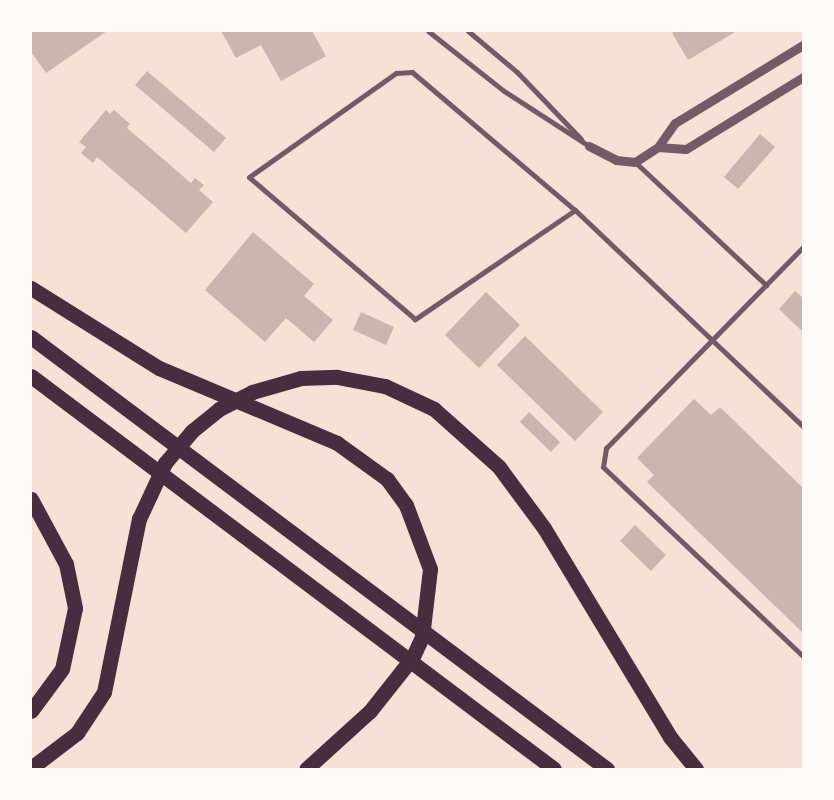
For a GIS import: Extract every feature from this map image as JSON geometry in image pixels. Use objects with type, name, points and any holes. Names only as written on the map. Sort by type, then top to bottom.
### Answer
[{"type":"highway","points":[[31,288],[119,346],[190,384],[280,417],[330,438],[387,479],[417,525],[430,569],[427,610],[412,658],[370,711],[306,769]]},
{"type":"highway","points":[[31,337],[391,609],[607,769]]},
{"type":"highway","points":[[31,376],[554,769]]},
{"type":"highway","points":[[31,768],[77,733],[104,692],[140,519],[165,463],[192,431],[227,404],[275,383],[337,377],[385,386],[425,405],[456,425],[499,467],[544,528],[666,730],[696,769]]},
{"type":"highway","points":[[31,499],[66,564],[75,608],[62,669],[31,711]]},
{"type":"street","points":[[428,31],[504,91],[588,146],[616,160],[635,162],[766,285]]},
{"type":"street","points":[[468,31],[517,72],[588,146]]},
{"type":"street","points":[[635,162],[658,148],[676,123],[803,45]]},
{"type":"street","points":[[575,210],[415,319],[249,177],[396,73],[412,72],[575,210],[803,426]]},
{"type":"street","points":[[658,148],[686,149],[803,77]]},
{"type":"street","points":[[803,247],[606,448],[603,468],[803,656]]},
{"type":"building","points":[[31,31],[107,31],[46,73],[31,52]]},
{"type":"building","points":[[221,31],[312,31],[326,56],[281,81],[261,45],[236,58]]},
{"type":"building","points":[[675,31],[737,31],[688,60],[672,33]]},
{"type":"building","points":[[147,71],[226,138],[214,152],[135,85]]},
{"type":"building","points":[[106,110],[110,114],[114,110],[130,124],[127,128],[191,183],[195,178],[204,185],[199,190],[213,202],[186,233],[97,157],[93,163],[81,153],[86,147],[79,142]]},
{"type":"building","points":[[760,134],[775,147],[738,189],[724,177]]},
{"type":"building","points":[[253,232],[314,284],[304,296],[333,320],[314,342],[286,318],[265,342],[205,290]]},
{"type":"building","points":[[795,291],[803,298],[803,332],[779,309]]},
{"type":"building","points":[[486,292],[520,325],[479,368],[445,335]]},
{"type":"building","points":[[361,312],[394,327],[386,345],[353,330]]},
{"type":"building","points":[[525,336],[603,412],[575,441],[497,365]]},
{"type":"building","points":[[694,399],[711,415],[720,407],[803,488],[803,633],[647,482],[654,475],[637,458]]},
{"type":"building","points":[[529,412],[560,442],[551,452],[520,422]]},
{"type":"building","points":[[635,525],[666,555],[651,571],[620,541]]}]
